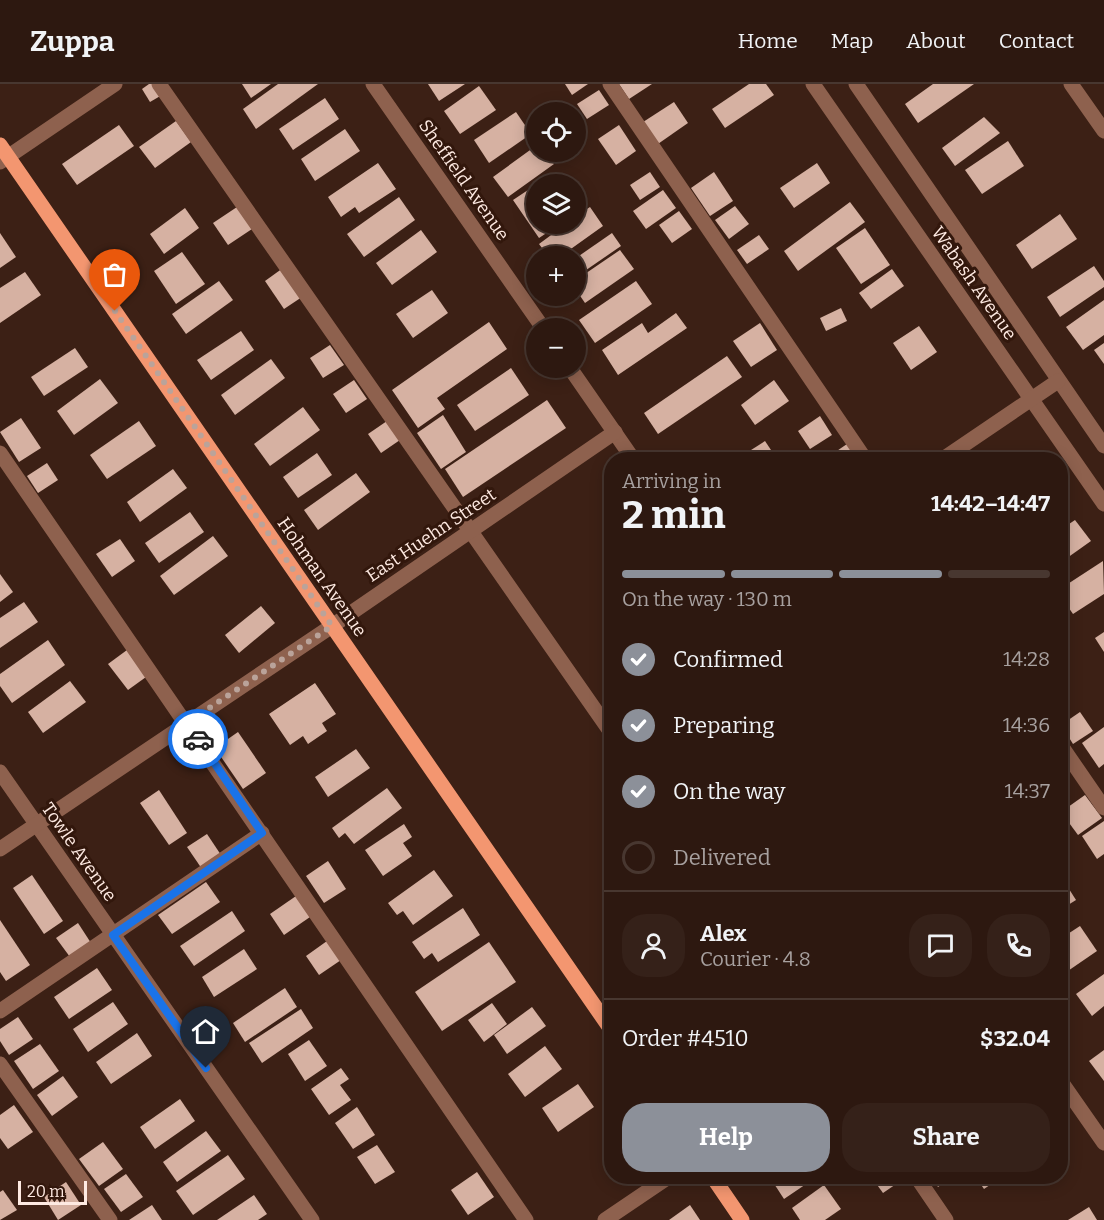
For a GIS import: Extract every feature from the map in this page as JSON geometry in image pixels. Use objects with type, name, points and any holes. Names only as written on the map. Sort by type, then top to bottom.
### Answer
[{"type":"main road","name":"Hohman Avenue","points":[[3,154],[604,1019]]},
{"type":"main road","points":[[717,1184],[742,1220]]},
{"type":"street","points":[[3,154],[115,84]]},
{"type":"street","points":[[159,84],[604,723]]},
{"type":"street","name":"Sheffield Avenue","points":[[373,84],[536,318]]},
{"type":"street","points":[[610,84],[860,452]]},
{"type":"street","name":"Wabash Avenue","points":[[813,84],[1068,452]]},
{"type":"street","name":"Wabash Avenue","points":[[856,84],[1104,446]]},
{"type":"street","points":[[1071,84],[1104,131]]},
{"type":"street","points":[[577,378],[628,452]]},
{"type":"street","points":[[953,452],[1058,381]]},
{"type":"street","name":"East Huehn Street","points":[[0,849],[615,432]]},
{"type":"street","name":"Wabash Avenue","points":[[1068,452],[1104,504]]},
{"type":"street","points":[[0,453],[526,1220]]},
{"type":"street","points":[[1068,756],[1104,808]]},
{"type":"street","name":"Towle Avenue","points":[[0,772],[312,1220]]},
{"type":"street","points":[[0,1011],[262,833]]},
{"type":"street","points":[[0,1064],[110,1220]]},
{"type":"street","points":[[1068,1091],[1104,1143]]},
{"type":"street","points":[[605,1220],[658,1184]]},
{"type":"street","points":[[921,1184],[946,1220]]},
{"type":"building","points":[[149,84],[155,84],[162,95],[150,102],[142,89]]},
{"type":"building","points":[[242,84],[271,84],[251,98]]},
{"type":"building","points":[[278,84],[318,84],[256,129],[243,109]]},
{"type":"building","points":[[428,84],[465,84],[439,101]]},
{"type":"building","points":[[565,84],[588,84],[572,95]]},
{"type":"building","points":[[619,84],[652,84],[629,99]]},
{"type":"building","points":[[749,84],[766,84],[774,95],[725,128],[712,109]]},
{"type":"building","points":[[933,84],[974,84],[918,123],[905,104]]},
{"type":"building","points":[[479,86],[496,110],[460,134],[444,111]]},
{"type":"building","points":[[599,90],[609,105],[587,119],[586,102],[580,102]]},
{"type":"building","points":[[325,98],[339,119],[293,150],[279,129]]},
{"type":"building","points":[[674,102],[688,123],[655,146],[640,124]]},
{"type":"building","points":[[516,112],[526,127],[526,137],[489,163],[474,140]]},
{"type":"building","points":[[984,117],[1000,133],[955,166],[942,148]]},
{"type":"building","points":[[176,121],[191,142],[155,168],[139,147]]},
{"type":"building","points":[[119,125],[134,146],[77,185],[62,164]]},
{"type":"building","points":[[619,125],[636,151],[616,165],[598,139]]},
{"type":"building","points":[[345,129],[360,151],[315,181],[301,159]]},
{"type":"building","points":[[1008,141],[1024,166],[982,194],[965,170]]},
{"type":"building","points":[[526,153],[526,162],[552,162],[554,164],[540,174],[526,174],[526,184],[508,197],[493,177]]},
{"type":"building","points":[[378,163],[396,189],[359,213],[355,207],[341,217],[328,197]]},
{"type":"building","points":[[817,163],[830,183],[794,208],[780,188]]},
{"type":"building","points":[[650,172],[660,187],[640,200],[630,185]]},
{"type":"building","points":[[714,172],[733,201],[710,216],[691,188]]},
{"type":"building","points":[[663,190],[676,208],[646,229],[633,211]]},
{"type":"building","points":[[526,191],[526,219],[513,200]]},
{"type":"building","points":[[399,197],[415,220],[364,257],[347,234]]},
{"type":"building","points":[[850,202],[865,222],[798,271],[784,251]]},
{"type":"building","points":[[735,206],[749,224],[729,239],[715,220]]},
{"type":"building","points":[[237,207],[252,229],[228,245],[213,223]]},
{"type":"building","points":[[590,207],[603,226],[575,246],[540,246],[539,244],[552,234],[586,234],[586,210]]},
{"type":"building","points":[[185,208],[199,228],[164,254],[150,234]]},
{"type":"building","points":[[679,211],[692,229],[672,243],[659,225]]},
{"type":"building","points":[[1060,214],[1077,239],[1032,269],[1016,245]]},
{"type":"building","points":[[865,228],[890,265],[861,284],[836,248]]},
{"type":"building","points":[[421,230],[437,252],[392,285],[376,263]]},
{"type":"building","points":[[0,233],[16,257],[0,268]]},
{"type":"building","points":[[612,233],[621,246],[586,270],[586,251]]},
{"type":"building","points":[[759,235],[769,249],[747,264],[737,250]]},
{"type":"building","points":[[620,250],[634,269],[586,302],[586,273]]},
{"type":"building","points":[[182,252],[205,284],[176,304],[154,271]]},
{"type":"building","points":[[1094,266],[1104,281],[1104,287],[1060,317],[1047,297]]},
{"type":"building","points":[[283,268],[302,297],[284,309],[265,281]]},
{"type":"building","points":[[892,269],[904,286],[871,309],[859,293]]},
{"type":"building","points":[[25,272],[41,295],[0,323],[0,288]]},
{"type":"building","points":[[219,281],[233,300],[186,334],[172,314]]},
{"type":"building","points":[[636,281],[652,304],[595,343],[586,330],[586,318],[582,318]]},
{"type":"building","points":[[432,290],[448,313],[413,338],[396,314]]},
{"type":"building","points":[[1104,300],[1104,335],[1083,350],[1066,327]]},
{"type":"building","points":[[841,308],[847,321],[826,331],[820,318]]},
{"type":"building","points":[[676,313],[687,328],[618,375],[602,350],[642,323],[648,333]]},
{"type":"building","points":[[489,322],[507,349],[437,398],[445,409],[418,428],[392,390]]},
{"type":"building","points":[[760,323],[777,350],[751,367],[733,341]]},
{"type":"building","points":[[919,326],[937,352],[911,370],[893,343]]},
{"type":"building","points":[[241,331],[254,350],[211,380],[197,360]]},
{"type":"building","points":[[1104,343],[1104,364],[1094,350]]},
{"type":"building","points":[[330,345],[344,365],[323,378],[310,358]]},
{"type":"building","points":[[75,348],[88,367],[44,396],[31,377]]},
{"type":"building","points":[[727,356],[742,377],[658,434],[644,413]]},
{"type":"building","points":[[271,359],[285,378],[235,415],[221,395]]},
{"type":"building","points":[[511,368],[529,395],[475,431],[457,405]]},
{"type":"building","points":[[100,379],[118,403],[74,435],[57,411]]},
{"type":"building","points":[[354,380],[367,399],[346,413],[333,394]]},
{"type":"building","points":[[774,380],[789,401],[755,425],[741,405]]},
{"type":"building","points":[[547,400],[566,428],[463,497],[445,469]]},
{"type":"building","points":[[303,407],[320,430],[270,466],[254,444]]},
{"type":"building","points":[[443,415],[466,452],[441,469],[417,433]]},
{"type":"building","points":[[820,416],[832,435],[810,449],[798,431]]},
{"type":"building","points":[[21,418],[41,448],[19,462],[0,432]]},
{"type":"building","points":[[139,421],[156,446],[107,479],[90,455]]},
{"type":"building","points":[[387,421],[400,440],[381,453],[368,434]]},
{"type":"building","points":[[765,441],[772,452],[748,452]]},
{"type":"building","points":[[847,444],[852,452],[835,452]]},
{"type":"building","points":[[317,453],[332,475],[298,498],[283,477]]},
{"type":"building","points":[[47,463],[58,480],[38,493],[27,476]]},
{"type":"building","points":[[173,469],[187,488],[140,522],[127,502]]},
{"type":"building","points":[[356,473],[370,492],[318,530],[304,510]]},
{"type":"building","points":[[190,512],[204,532],[159,563],[145,543]]},
{"type":"building","points":[[1075,520],[1091,541],[1068,557],[1068,525]]},
{"type":"building","points":[[213,536],[228,556],[174,595],[160,576]]},
{"type":"building","points":[[120,539],[135,561],[112,577],[96,554]]},
{"type":"building","points":[[1103,561],[1104,594],[1073,614],[1068,607],[1068,584]]},
{"type":"building","points":[[0,574],[13,592],[0,602]]},
{"type":"building","points":[[24,602],[38,622],[0,648],[0,618]]},
{"type":"building","points":[[261,606],[275,623],[239,653],[225,635]]},
{"type":"building","points":[[1104,632],[1104,652],[1095,638]]},
{"type":"building","points":[[48,640],[65,665],[12,703],[0,686],[0,674]]},
{"type":"building","points":[[127,650],[146,677],[128,690],[108,664]]},
{"type":"building","points":[[70,681],[86,702],[43,733],[28,712]]},
{"type":"building","points":[[315,683],[336,714],[322,723],[327,731],[308,744],[303,736],[290,745],[269,714]]},
{"type":"building","points":[[1080,712],[1093,731],[1073,744],[1068,736],[1068,720]]},
{"type":"building","points":[[1104,727],[1104,764],[1099,768],[1082,743]]},
{"type":"building","points":[[238,732],[266,773],[243,789],[215,748]]},
{"type":"building","points":[[356,749],[370,768],[328,797],[315,777]]},
{"type":"building","points":[[387,788],[402,808],[354,844],[345,833],[339,838],[332,828]]},
{"type":"building","points":[[159,790],[187,833],[169,845],[140,803]]},
{"type":"building","points":[[1085,795],[1102,818],[1078,835],[1068,821],[1068,807]]},
{"type":"building","points":[[1104,821],[1104,854],[1097,859],[1082,836]]},
{"type":"building","points":[[404,824],[412,837],[403,843],[412,856],[383,876],[365,850]]},
{"type":"building","points":[[207,834],[221,855],[202,869],[187,847]]},
{"type":"building","points":[[328,861],[346,889],[324,903],[306,876]]},
{"type":"building","points":[[434,870],[453,896],[413,925],[403,911],[397,915],[388,903]]},
{"type":"building","points":[[32,875],[63,921],[44,934],[13,888]]},
{"type":"building","points":[[206,882],[220,902],[172,934],[158,915]]},
{"type":"building","points":[[1068,887],[1076,900],[1068,905]]},
{"type":"building","points":[[296,896],[310,917],[284,935],[270,914]]},
{"type":"building","points":[[463,908],[480,935],[438,962],[432,953],[424,959],[412,942]]},
{"type":"building","points":[[232,911],[245,931],[194,966],[180,946]]},
{"type":"building","points":[[0,920],[30,965],[6,981],[0,972]]},
{"type":"building","points":[[78,923],[91,943],[70,957],[56,938]]},
{"type":"building","points":[[1080,926],[1097,951],[1068,971],[1068,934]]},
{"type":"building","points":[[327,941],[341,960],[319,975],[306,956]]},
{"type":"building","points":[[489,942],[516,982],[442,1031],[415,992]]},
{"type":"building","points":[[244,949],[257,969],[214,997],[202,977]]},
{"type":"building","points":[[97,968],[112,990],[69,1019],[54,997]]},
{"type":"building","points":[[1104,974],[1104,1006],[1092,1016],[1076,994]]},
{"type":"building","points":[[285,988],[297,1007],[245,1042],[233,1023]]},
{"type":"building","points":[[113,1002],[128,1024],[88,1052],[73,1029]]},
{"type":"building","points":[[492,1003],[507,1024],[484,1042],[468,1020]]},
{"type":"building","points":[[532,1007],[546,1026],[507,1054],[494,1035]]},
{"type":"building","points":[[301,1009],[313,1028],[262,1063],[249,1043]]},
{"type":"building","points":[[18,1017],[33,1039],[9,1055],[0,1041],[0,1029]]},
{"type":"building","points":[[137,1033],[152,1056],[111,1084],[96,1062]]},
{"type":"building","points":[[309,1040],[327,1066],[305,1081],[288,1054]]},
{"type":"building","points":[[40,1044],[59,1071],[33,1089],[14,1061]]},
{"type":"building","points":[[545,1046],[562,1069],[525,1097],[508,1074]]},
{"type":"building","points":[[1104,1050],[1104,1081],[1089,1061]]},
{"type":"building","points":[[341,1068],[349,1079],[340,1085],[351,1100],[329,1115],[311,1089]]},
{"type":"building","points":[[63,1076],[78,1097],[52,1116],[37,1095]]},
{"type":"building","points":[[578,1084],[594,1107],[558,1132],[542,1108]]},
{"type":"building","points":[[180,1099],[195,1121],[155,1149],[140,1127]]},
{"type":"building","points":[[14,1105],[33,1132],[8,1149],[0,1138],[0,1115]]},
{"type":"building","points":[[357,1107],[375,1135],[353,1149],[335,1123]]},
{"type":"building","points":[[206,1131],[221,1151],[177,1182],[163,1162]]},
{"type":"building","points":[[103,1142],[123,1169],[99,1186],[79,1159]]},
{"type":"building","points":[[377,1145],[395,1172],[375,1184],[357,1157]]},
{"type":"building","points":[[228,1155],[245,1179],[193,1215],[176,1191]]},
{"type":"building","points":[[477,1172],[494,1197],[468,1215],[451,1190]]},
{"type":"building","points":[[126,1174],[143,1197],[121,1212],[104,1189]]},
{"type":"building","points":[[66,1182],[81,1205],[58,1220],[44,1197]]},
{"type":"building","points":[[774,1184],[806,1184],[784,1199]]},
{"type":"building","points":[[876,1184],[896,1184],[883,1193]]},
{"type":"building","points":[[981,1184],[991,1184],[984,1189]]},
{"type":"building","points":[[824,1185],[841,1209],[825,1220],[800,1220],[792,1208]]},
{"type":"building","points":[[3,1190],[17,1210],[0,1220],[0,1192]]},
{"type":"building","points":[[254,1195],[267,1214],[258,1220],[217,1220]]},
{"type":"building","points":[[152,1205],[162,1220],[129,1220]]},
{"type":"building","points":[[690,1205],[700,1220],[669,1220]]},
{"type":"building","points":[[1089,1207],[1097,1220],[1068,1220]]},
{"type":"way so far","points":[[115,311],[332,626],[187,723],[198,739]]},
{"type":"route","points":[[198,739],[262,833],[113,935],[206,1068]]}]
